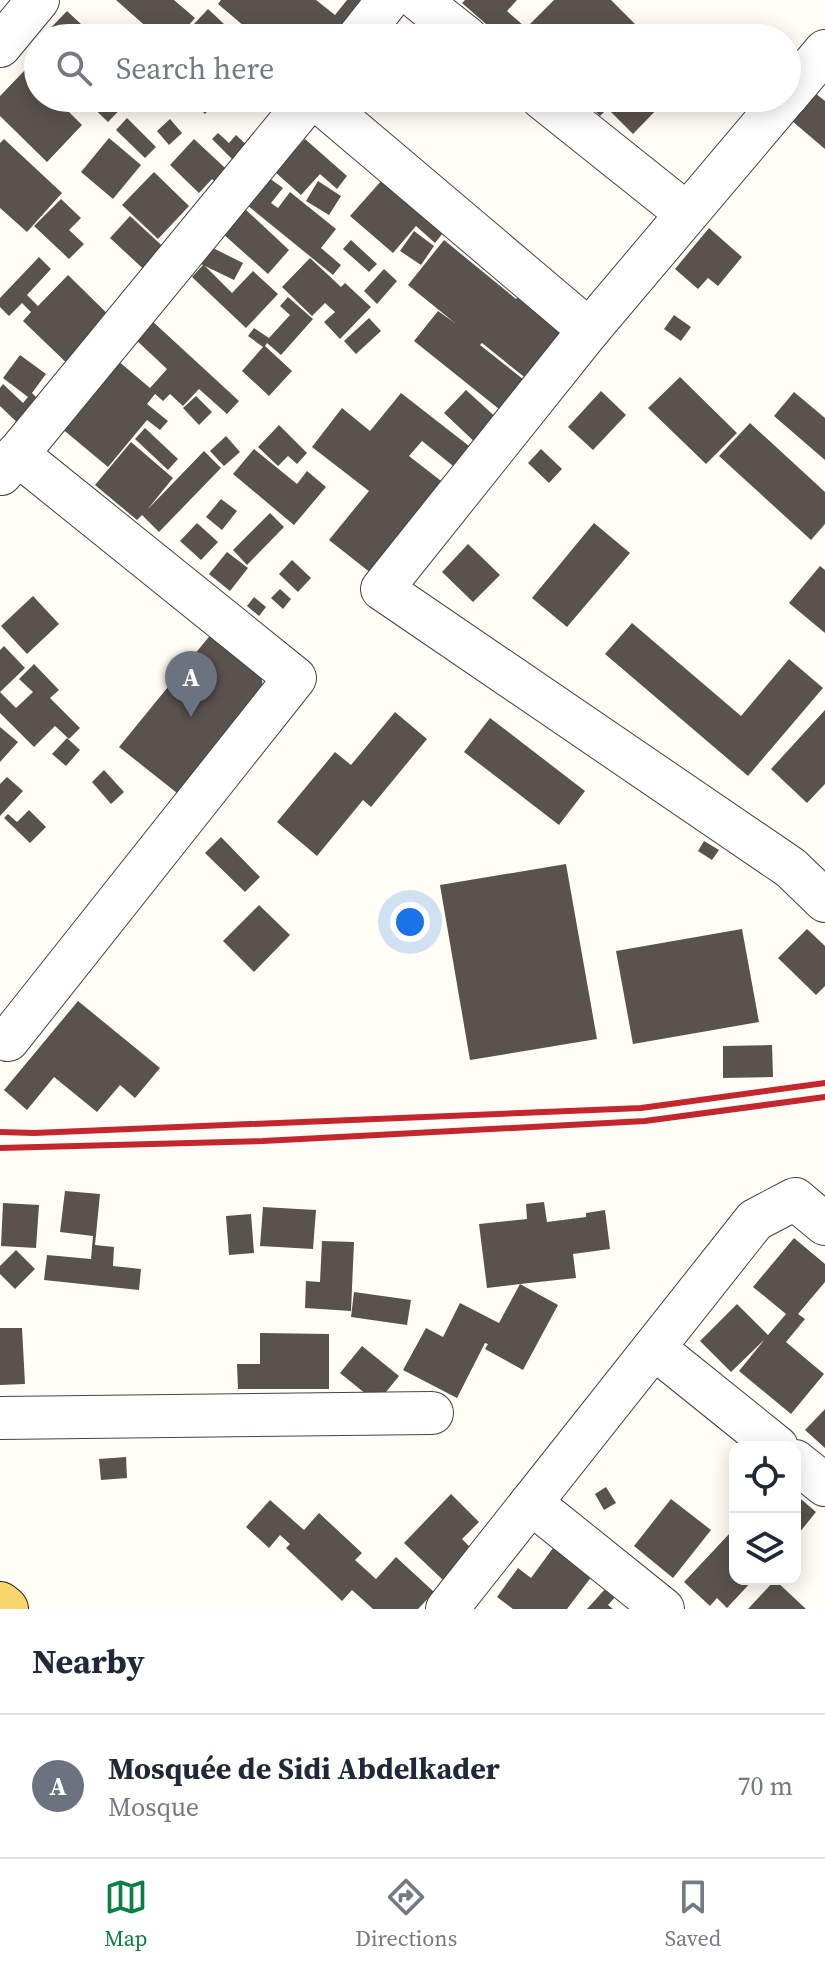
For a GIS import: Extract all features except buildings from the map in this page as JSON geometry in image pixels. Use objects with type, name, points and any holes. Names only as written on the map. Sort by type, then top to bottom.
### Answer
[{"type":"main road","points":[[0,1604],[6,1609]]},
{"type":"street","points":[[0,46],[38,0]]},
{"type":"street","points":[[369,24],[388,0]]},
{"type":"street","points":[[419,0],[449,24]]},
{"type":"street","points":[[801,79],[825,51]]},
{"type":"street","points":[[8,1040],[295,678],[9,464],[300,112]]},
{"type":"street","points":[[329,112],[589,330]]},
{"type":"street","points":[[560,112],[686,213]]},
{"type":"street","points":[[773,112],[589,330],[382,589],[791,868],[825,901]]},
{"type":"street","points":[[447,1609],[755,1220],[795,1199],[825,1224]]},
{"type":"street","points":[[654,1348],[770,1441]]},
{"type":"street","points":[[0,1418],[432,1413]]},
{"type":"street","points":[[801,1466],[825,1485]]},
{"type":"street","points":[[531,1503],[663,1609]]},
{"type":"railway","points":[[0,1132],[641,1108],[825,1083]]},
{"type":"railway","points":[[0,1148],[263,1141],[645,1121],[825,1097]]},
{"type":"place","name":"Mosquée de Sidi Abdelkader","points":[[191,717]]}]
